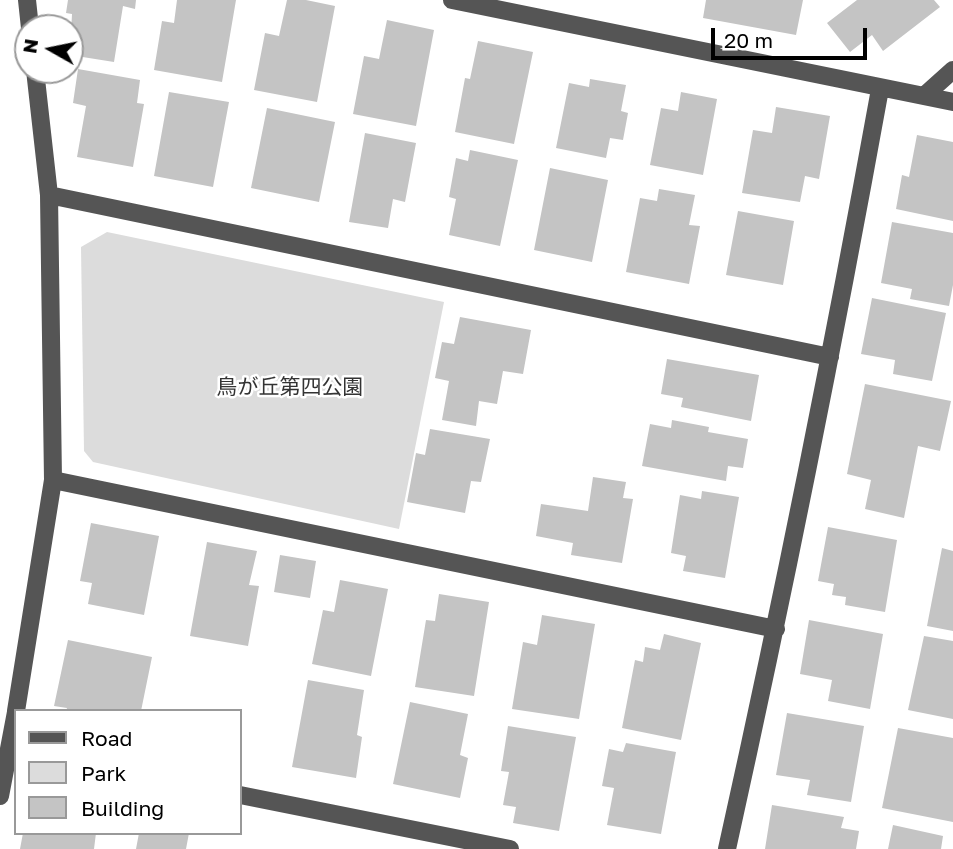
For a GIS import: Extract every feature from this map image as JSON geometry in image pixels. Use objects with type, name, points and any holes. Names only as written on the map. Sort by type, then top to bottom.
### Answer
[{"type":"street","points":[[452,0],[953,103]]},
{"type":"street","points":[[924,96],[953,70]]},
{"type":"street","points":[[16,709],[53,480],[49,195],[37,84]]},
{"type":"street","points":[[727,849],[776,629],[880,89]]},
{"type":"street","points":[[49,195],[830,357]]},
{"type":"street","points":[[53,480],[776,629]]},
{"type":"street","points":[[0,796],[14,722]]},
{"type":"street","points":[[242,795],[510,849]]},
{"type":"green space","name":"鳥が丘第四公園","points":[[107,232],[444,302],[399,529],[93,462],[84,451],[81,247]]},
{"type":"building","points":[[68,0],[136,0],[135,9],[123,6],[114,62],[84,57],[84,14],[66,13]]},
{"type":"building","points":[[177,0],[236,0],[222,82],[154,70],[162,21],[174,23]]},
{"type":"building","points":[[287,0],[306,0],[335,6],[317,102],[254,90],[265,33],[279,36]]},
{"type":"building","points":[[706,0],[803,0],[796,35],[703,18]]},
{"type":"building","points":[[857,0],[934,0],[940,7],[883,51],[872,35],[850,52],[827,23]]},
{"type":"building","points":[[387,20],[434,30],[416,126],[353,114],[364,56],[379,59]]},
{"type":"building","points":[[478,41],[533,52],[514,144],[455,132],[465,78],[470,79]]},
{"type":"building","points":[[84,70],[140,80],[137,103],[144,104],[133,167],[77,157],[86,106],[73,103],[76,84],[84,84]]},
{"type":"building","points":[[590,79],[626,85],[621,111],[628,113],[623,140],[610,138],[606,158],[556,148],[569,83],[589,87]]},
{"type":"building","points":[[169,92],[229,102],[213,187],[154,176]]},
{"type":"building","points":[[681,92],[717,99],[703,175],[650,165],[661,108],[678,111]]},
{"type":"building","points":[[776,107],[830,116],[819,179],[805,176],[800,202],[742,193],[753,130],[772,133]]},
{"type":"building","points":[[267,108],[335,122],[319,202],[251,188]]},
{"type":"building","points":[[365,133],[416,143],[405,202],[393,199],[388,228],[349,222]]},
{"type":"building","points":[[917,135],[953,142],[953,221],[896,209],[902,175],[909,177]]},
{"type":"building","points":[[470,150],[518,160],[500,246],[449,235],[456,199],[449,197],[456,158],[468,161]]},
{"type":"building","points":[[550,168],[608,180],[592,262],[534,250]]},
{"type":"building","points":[[659,189],[695,195],[689,225],[700,226],[689,284],[626,272],[640,198],[657,201]]},
{"type":"building","points":[[738,211],[794,221],[783,285],[726,275]]},
{"type":"building","points":[[892,222],[953,233],[953,285],[949,306],[910,299],[912,289],[881,283]]},
{"type":"building","points":[[872,298],[946,313],[932,381],[893,374],[895,360],[861,354]]},
{"type":"building","points":[[460,317],[531,330],[523,374],[503,371],[497,404],[479,401],[476,426],[442,420],[449,381],[435,378],[442,342],[454,344]]},
{"type":"building","points":[[667,359],[759,375],[751,421],[681,407],[683,398],[661,394]]},
{"type":"building","points":[[865,384],[951,401],[940,451],[918,446],[904,518],[865,509],[871,480],[847,474]]},
{"type":"building","points":[[672,420],[709,427],[708,432],[748,439],[743,468],[728,466],[726,481],[642,466],[650,424],[671,428]]},
{"type":"building","points":[[430,429],[490,439],[481,482],[471,481],[465,513],[407,502],[416,453],[425,455]]},
{"type":"building","points":[[593,477],[626,482],[623,498],[633,499],[622,563],[571,555],[573,543],[536,536],[541,504],[588,511]]},
{"type":"building","points":[[702,491],[739,497],[725,578],[683,571],[686,556],[671,553],[680,495],[701,499]]},
{"type":"building","points":[[91,523],[159,536],[144,615],[88,604],[92,583],[80,581]]},
{"type":"building","points":[[828,527],[897,540],[885,612],[845,605],[846,597],[832,595],[834,584],[818,581]]},
{"type":"building","points":[[207,542],[257,551],[249,585],[259,586],[248,646],[190,636]]},
{"type":"building","points":[[942,548],[953,551],[953,631],[927,626]]},
{"type":"building","points":[[280,555],[316,561],[310,598],[274,592]]},
{"type":"building","points":[[340,580],[388,589],[371,676],[312,664],[323,610],[334,612]]},
{"type":"building","points":[[439,594],[489,602],[474,696],[415,687],[426,620],[435,621]]},
{"type":"building","points":[[542,615],[595,624],[579,719],[512,709],[523,642],[537,645]]},
{"type":"building","points":[[809,620],[883,634],[870,709],[828,701],[832,680],[800,674]]},
{"type":"building","points":[[664,634],[701,643],[681,740],[622,728],[635,660],[643,662],[645,647],[660,650]]},
{"type":"building","points":[[924,636],[953,641],[953,719],[908,710]]},
{"type":"building","points":[[68,640],[152,657],[141,709],[67,709],[54,706]]},
{"type":"building","points":[[308,680],[364,690],[357,735],[362,737],[356,778],[292,767]]},
{"type":"building","points":[[410,702],[468,714],[460,755],[468,758],[460,798],[393,784]]},
{"type":"building","points":[[787,713],[864,726],[851,802],[807,795],[810,780],[776,775]]},
{"type":"building","points":[[508,726],[576,737],[559,831],[513,823],[516,807],[503,805],[509,772],[501,771]]},
{"type":"building","points":[[898,728],[953,738],[953,822],[882,808]]},
{"type":"building","points":[[626,743],[676,752],[661,834],[607,825],[614,788],[602,786],[609,749],[623,752]]},
{"type":"building","points":[[772,805],[844,817],[841,828],[859,831],[856,849],[765,849]]},
{"type":"building","points":[[893,825],[943,836],[941,849],[888,849]]},
{"type":"building","points":[[23,835],[96,835],[94,849],[20,849]]},
{"type":"building","points":[[139,835],[189,835],[186,849],[136,849]]}]
